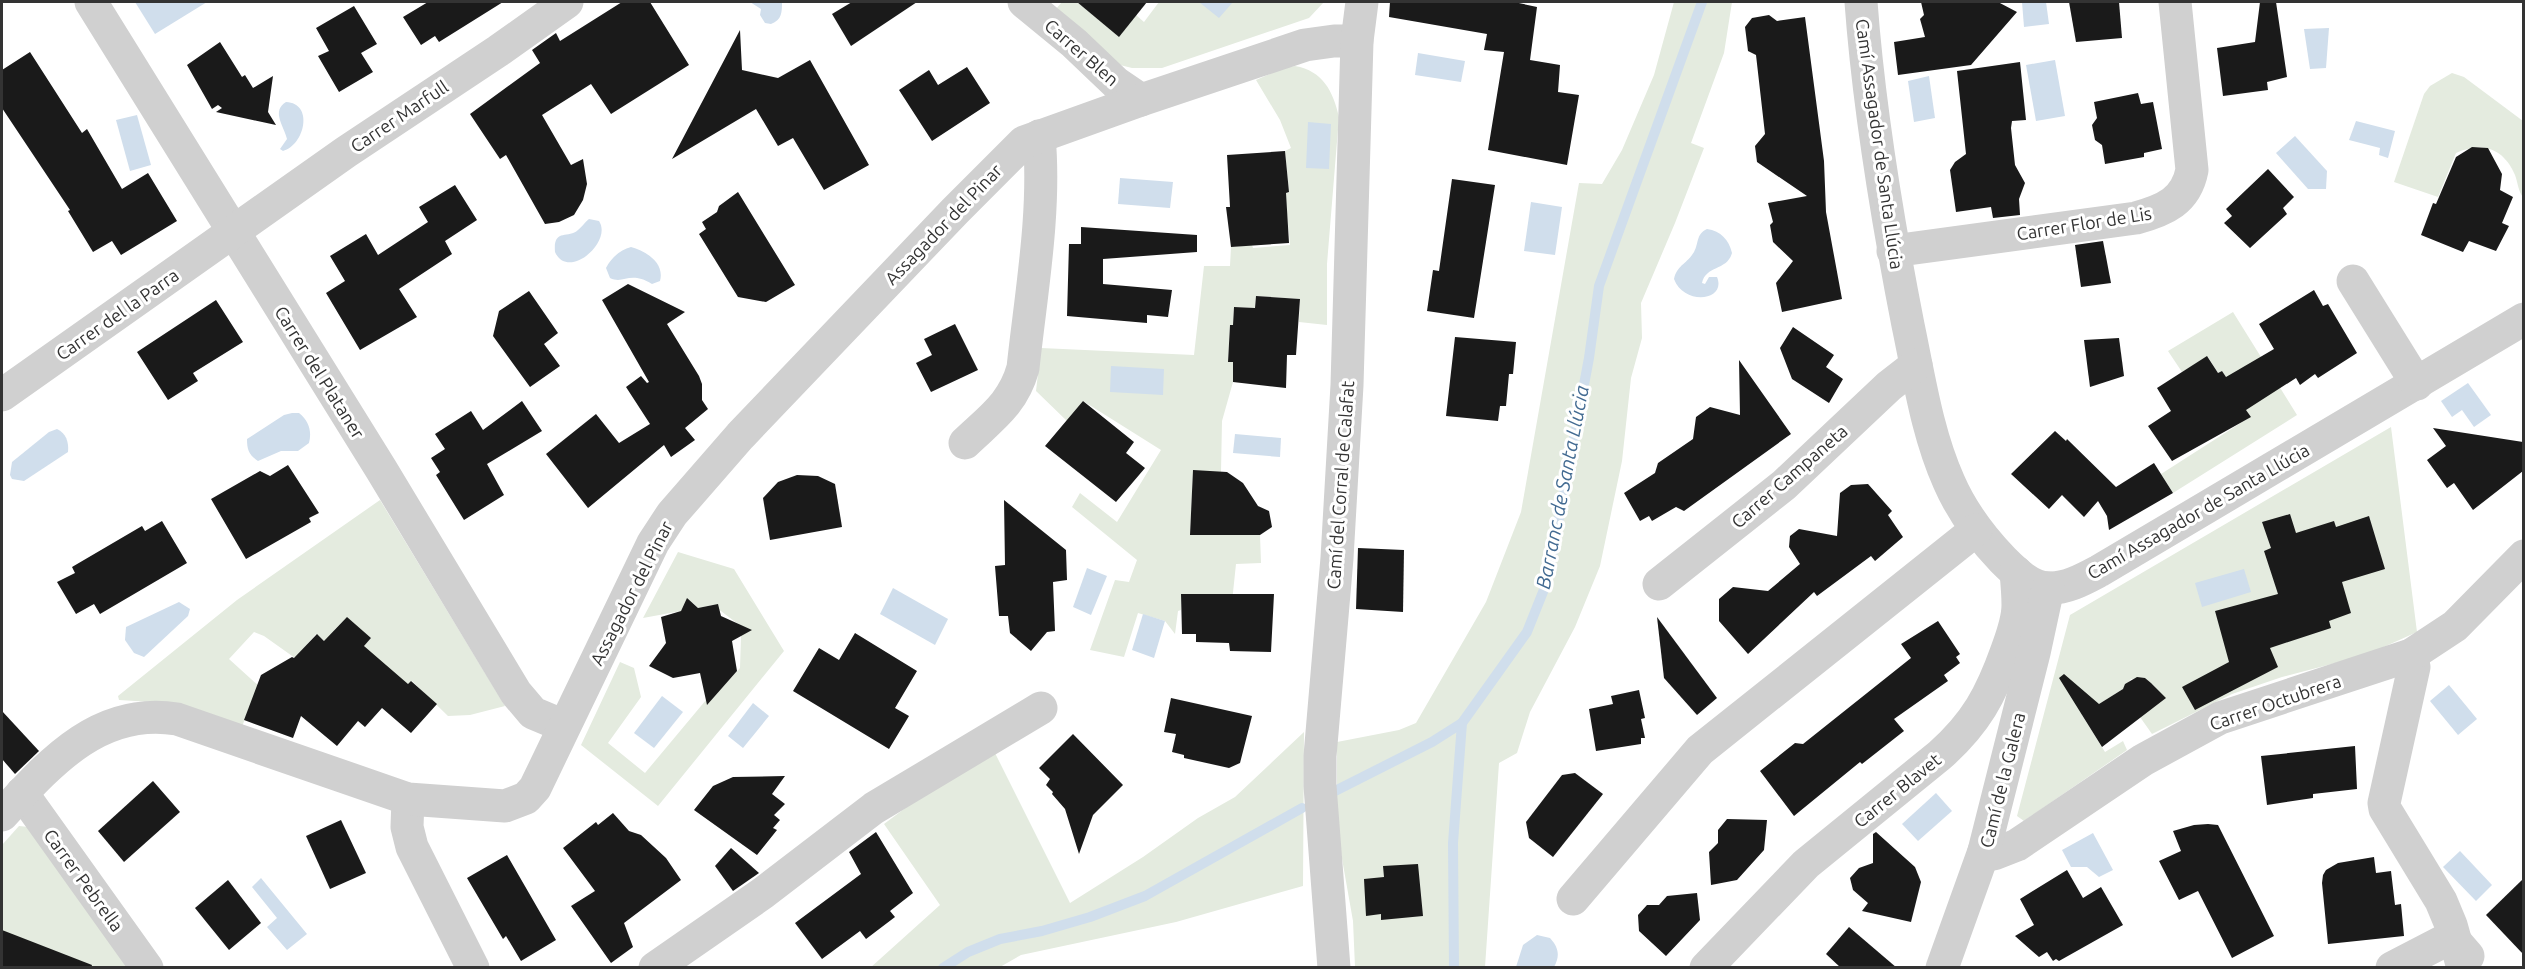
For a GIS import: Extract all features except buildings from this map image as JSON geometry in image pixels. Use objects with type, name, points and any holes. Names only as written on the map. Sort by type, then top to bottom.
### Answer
[{"type":"street","name":"Carrer del Plataner","points":[[92,2],[232,232],[381,469],[516,693],[534,714],[564,726]]},
{"type":"street","name":"Carrer Marfull","points":[[232,232],[567,2]]},
{"type":"street","name":"Carrer Blen","points":[[1024,2],[1074,43],[1116,83],[1141,100]]},
{"type":"street","name":"Camí del Corral de Calafat","points":[[1334,968],[1320,798],[1320,756],[1337,558],[1347,385],[1358,41],[1362,2]]},
{"type":"street","name":"Camí Assagador de Santa Llúcia","points":[[1861,2],[1875,132],[1893,251],[1930,430],[1940,460],[1960,505],[1976,530],[2016,572],[2032,584],[2048,588],[2079,582],[2417,384],[2523,319]]},
{"type":"street","name":"Carrer Flor de Lis","points":[[1893,251],[2136,218],[2167,208],[2183,195],[2190,182],[2192,162],[2175,2]]},
{"type":"street","name":"Assagador del Pinar","points":[[12,804],[51,763],[84,739],[129,719],[158,716],[177,719],[408,799],[505,806],[526,798],[535,788],[653,543],[672,514],[740,436],[955,210],[1024,142],[1305,45],[1334,41],[1358,41]]},
{"type":"street","points":[[965,443],[1010,400],[1018,388],[1023,368],[1037,232],[1041,159],[1039,136]]},
{"type":"street","name":"Carrer del la Parra","points":[[2,395],[232,232]]},
{"type":"street","points":[[2353,281],[2417,384]]},
{"type":"street","name":"Carrer Campaneta","points":[[1659,584],[1784,485],[1889,386],[1916,365]]},
{"type":"street","points":[[1573,899],[1700,750],[1976,530]]},
{"type":"street","name":"Carrer Octubrera","points":[[1984,851],[1994,854],[2017,845],[2144,760],[2220,718],[2411,655],[2455,626],[2523,555]]},
{"type":"street","name":"Carrer Blavet","points":[[1706,968],[1806,864],[1940,755],[1961,736],[1974,720],[1995,684],[2016,620],[2016,572]]},
{"type":"street","name":"Camí de la Galera","points":[[1942,968],[1984,851],[2048,588]]},
{"type":"street","points":[[2411,655],[2414,667],[2384,802],[2385,809],[2440,901],[2451,925],[2459,954]]},
{"type":"street","points":[[655,968],[763,893],[874,808],[1041,708]]},
{"type":"street","points":[[408,799],[407,827],[412,846],[473,968]]},
{"type":"street","name":"Carrer Pebrella","points":[[12,804],[147,968]]},
{"type":"street","points":[[2392,968],[2436,943],[2446,940],[2459,954]]},
{"type":"street","points":[[2459,954],[2464,948],[2475,968]]},
{"type":"shaded area","points":[[1062,2],[1077,2],[1119,36],[1136,15],[1144,22],[1159,2],[1324,2],[1309,18],[1162,68],[1132,68],[1120,65],[1055,10]]},
{"type":"shaded area","points":[[1674,2],[1732,2],[1724,53],[1691,143],[1704,148],[1641,303],[1642,338],[1631,378],[1622,461],[1600,566],[1575,627],[1530,712],[1517,753],[1499,763],[1485,967],[1355,967],[1353,921],[1341,853],[1337,814],[1337,742],[1399,730],[1416,723],[1486,602],[1521,512],[1579,183],[1602,184],[1622,150],[1654,75]]},
{"type":"shaded area","points":[[1295,66],[1320,77],[1334,99],[1339,117],[1327,264],[1327,325],[1299,322],[1300,299],[1256,296],[1255,308],[1234,307],[1233,325],[1230,325],[1228,361],[1234,362],[1233,382],[1222,421],[1221,472],[1193,471],[1190,535],[1260,535],[1261,563],[1236,564],[1232,602],[1224,595],[1181,594],[1181,610],[1178,611],[1175,634],[1165,621],[1138,613],[1124,657],[1090,650],[1115,580],[1129,582],[1137,560],[1072,507],[1080,493],[1117,522],[1161,450],[1083,401],[1067,421],[1036,391],[1041,348],[1194,355],[1204,266],[1230,266],[1231,247],[1290,245],[1286,203],[1277,195],[1289,192],[1285,151],[1291,148],[1280,120],[1256,80],[1283,68]]},
{"type":"shaded area","points":[[2452,73],[2464,77],[2523,121],[2523,197],[2515,175],[2504,158],[2490,149],[2482,148],[2456,153],[2438,197],[2394,182],[2424,94],[2430,86]]},
{"type":"shaded area","points":[[2233,312],[2297,415],[2173,493],[2161,474],[2250,417],[2222,371],[2218,373],[2208,357],[2182,372],[2168,351]]},
{"type":"shaded area","points":[[2391,427],[2417,632],[2366,655],[2282,677],[2232,694],[2152,734],[2140,717],[2158,695],[2155,687],[2145,678],[2131,679],[2123,689],[2082,715],[2105,752],[2123,741],[2127,750],[2024,821],[2017,816],[2070,615]]},
{"type":"shaded area","points":[[380,500],[505,706],[470,715],[448,716],[412,681],[406,686],[364,646],[371,638],[347,618],[335,629],[328,644],[316,634],[295,658],[264,636],[254,632],[229,659],[281,706],[249,707],[242,727],[152,702],[119,700],[118,696],[237,600]]},
{"type":"shaded area","points":[[678,552],[734,569],[784,651],[658,806],[581,745],[620,662],[634,668],[641,697],[608,743],[645,773],[706,700],[707,704],[740,668],[741,636],[738,624],[713,605],[698,608],[693,603],[684,605],[681,611],[643,618]]},
{"type":"shaded area","points":[[1304,732],[1303,886],[1176,922],[1021,955],[1000,967],[870,968],[940,905],[884,824],[916,800],[995,753],[1070,903],[1143,857],[1198,818],[1235,797]]},
{"type":"shaded area","points":[[19,826],[29,827],[134,967],[2,968],[2,845]]},
{"type":"water","points":[[135,2],[207,2],[155,34]]},
{"type":"water","points":[[750,2],[782,2],[781,15],[771,24],[765,23],[760,15],[761,9]]},
{"type":"water","points":[[1199,2],[1233,2],[1219,18]]},
{"type":"water","points":[[2022,2],[2046,2],[2049,24],[2024,27]]},
{"type":"water","points":[[2329,28],[2326,68],[2310,69],[2304,29]]},
{"type":"water","points":[[1418,53],[1465,61],[1461,82],[1415,75]]},
{"type":"water","points":[[2055,60],[2065,116],[2036,121],[2026,65]]},
{"type":"water","points":[[1929,76],[1935,118],[1914,122],[1908,81]]},
{"type":"water","points":[[286,102],[295,104],[300,109],[303,125],[297,141],[283,151],[280,149],[287,139],[279,110]]},
{"type":"water","points":[[137,115],[151,165],[130,171],[116,120]]},
{"type":"water","points":[[2356,121],[2395,131],[2388,158],[2379,155],[2380,148],[2349,140]]},
{"type":"water","points":[[1308,122],[1331,124],[1329,169],[1306,168]]},
{"type":"water","points":[[2295,136],[2327,171],[2326,189],[2308,189],[2276,153]]},
{"type":"water","points":[[1120,178],[1173,182],[1170,208],[1118,204]]},
{"type":"water","points":[[1531,202],[1562,207],[1555,255],[1524,251]]},
{"type":"water","points":[[589,219],[599,221],[602,230],[595,248],[578,260],[569,262],[561,260],[555,252],[556,240],[562,235],[574,233]]},
{"type":"water","points":[[1707,229],[1724,237],[1732,253],[1726,263],[1704,277],[1702,283],[1705,284],[1709,277],[1717,277],[1716,291],[1703,297],[1695,297],[1679,288],[1674,279],[1677,271],[1694,252],[1701,233]]},
{"type":"water","points":[[631,247],[643,251],[657,263],[661,275],[660,281],[652,284],[638,278],[615,280],[610,278],[606,268],[608,264],[620,252]]},
{"type":"water","points":[[1111,366],[1164,369],[1163,395],[1110,392]]},
{"type":"water","points":[[2468,383],[2491,415],[2474,427],[2462,410],[2452,417],[2441,401]]},
{"type":"water","points":[[299,413],[307,423],[310,430],[309,443],[298,451],[281,451],[258,461],[255,459],[249,452],[247,439],[284,415]]},
{"type":"water","points":[[57,429],[66,438],[68,452],[24,481],[12,479],[10,475],[12,462],[49,432]]},
{"type":"water","points":[[1235,434],[1281,438],[1280,457],[1233,453]]},
{"type":"water","points":[[1087,568],[1107,576],[1091,615],[1073,607]]},
{"type":"water","points":[[2244,569],[2251,592],[2202,607],[2195,583]]},
{"type":"water","points":[[893,588],[948,619],[935,645],[880,614]]},
{"type":"water","points":[[179,602],[190,609],[188,616],[144,657],[134,653],[125,640],[126,627]]},
{"type":"water","points":[[1143,614],[1165,621],[1154,658],[1132,650]]},
{"type":"water","points":[[2449,685],[2477,719],[2458,735],[2430,701]]},
{"type":"water","points":[[662,696],[683,712],[654,748],[634,733]]},
{"type":"water","points":[[753,703],[769,716],[743,748],[728,736]]},
{"type":"water","points":[[1936,793],[1952,811],[1918,841],[1902,824]]},
{"type":"water","points":[[2093,833],[2113,870],[2099,877],[2087,867],[2071,867],[2062,850]]},
{"type":"water","points":[[2460,851],[2492,885],[2476,901],[2443,867]]},
{"type":"water","points":[[261,878],[307,934],[287,950],[267,927],[277,918],[252,887]]},
{"type":"water","points":[[1537,935],[1550,938],[1555,945],[1558,956],[1554,967],[1516,967],[1523,945]]},
{"type":"waterway","name":"Barranc de Santa Llúcia","points":[[1454,968],[1453,843],[1462,723],[1527,632],[1547,582],[1589,358],[1599,286],[1702,2]]},
{"type":"waterway","points":[[1335,791],[1432,742],[1462,723]]},
{"type":"waterway","points":[[943,968],[968,952],[1000,939],[1042,931],[1090,917],[1145,896],[1302,808]]}]
